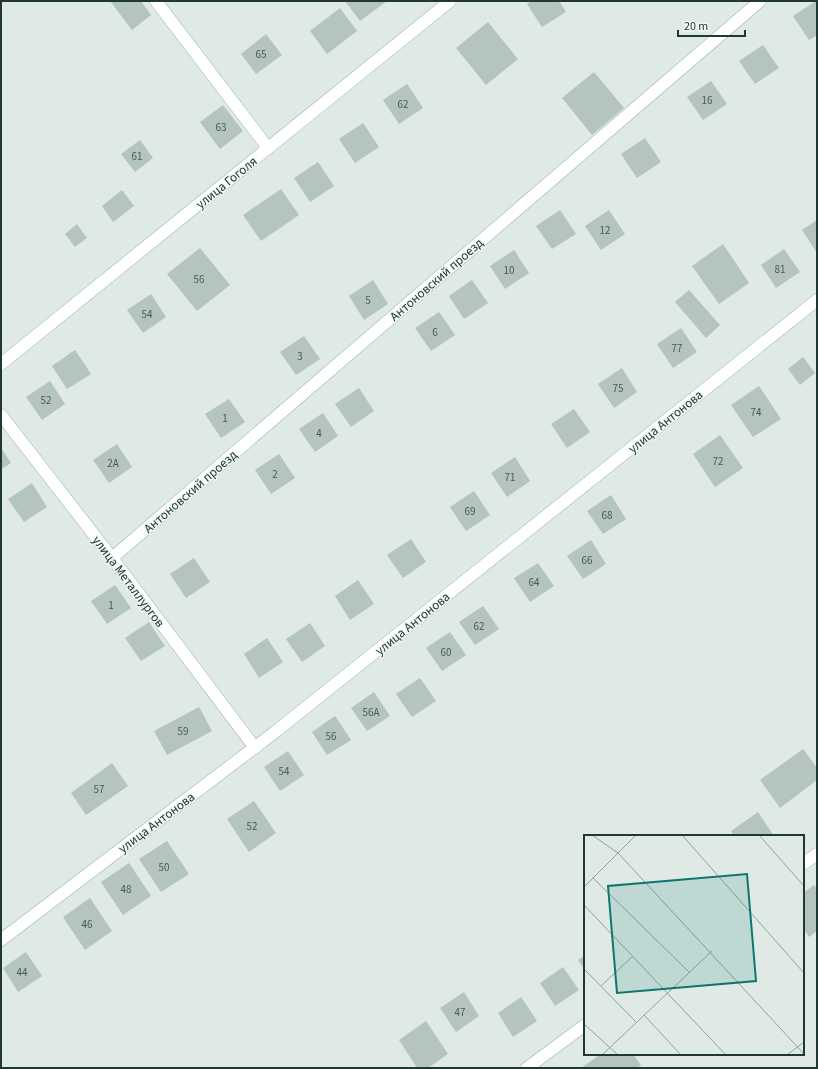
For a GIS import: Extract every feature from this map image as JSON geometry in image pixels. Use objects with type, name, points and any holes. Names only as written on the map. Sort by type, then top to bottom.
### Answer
[{"type":"street","points":[[156,1],[268,148]]},
{"type":"street","name":"улица Гоголя","points":[[1,364],[450,1]]},
{"type":"street","name":"Антоновский проезд","points":[[112,558],[760,1]]},
{"type":"street","name":"улица Антонова","points":[[1,940],[255,748],[817,300]]},
{"type":"street","name":"улица Металлургов","points":[[1,415],[112,558],[255,748]]},
{"type":"street","points":[[804,863],[817,854]]},
{"type":"street","points":[[527,1068],[584,1026]]},
{"type":"building","points":[[110,1],[141,1],[151,15],[132,30]]},
{"type":"building","points":[[345,1],[387,1],[360,21]]},
{"type":"building","points":[[531,1],[559,1],[566,12],[542,27],[527,4]]},
{"type":"building","points":[[816,1],[817,35],[809,40],[793,16]]},
{"type":"building","points":[[340,8],[357,31],[327,54],[310,31]]},
{"type":"building","points":[[488,22],[518,59],[486,85],[456,48]]},
{"type":"building","points":[[266,34],[282,55],[256,74],[241,54]]},
{"type":"building","points":[[763,45],[779,68],[755,84],[739,61]]},
{"type":"building","points":[[594,72],[624,108],[592,135],[562,98]]},
{"type":"building","points":[[711,81],[727,104],[703,120],[687,97]]},
{"type":"building","points":[[407,84],[423,108],[399,124],[383,100]]},
{"type":"building","points":[[223,105],[243,131],[220,149],[200,122]]},
{"type":"building","points":[[363,123],[379,147],[355,163],[339,139]]},
{"type":"building","points":[[645,138],[661,162],[637,178],[621,154]]},
{"type":"building","points":[[140,140],[153,158],[135,172],[121,154]]},
{"type":"building","points":[[318,162],[334,186],[310,202],[294,178]]},
{"type":"building","points":[[281,189],[299,215],[261,241],[243,215]]},
{"type":"building","points":[[122,190],[134,206],[113,222],[102,206]]},
{"type":"building","points":[[560,210],[576,234],[552,249],[536,226]]},
{"type":"building","points":[[609,210],[625,234],[601,250],[585,226]]},
{"type":"building","points":[[817,220],[817,253],[802,230]]},
{"type":"building","points":[[77,224],[87,238],[75,247],[65,234]]},
{"type":"building","points":[[723,244],[749,283],[719,304],[692,266]]},
{"type":"building","points":[[200,248],[230,285],[197,311],[167,274]]},
{"type":"building","points":[[784,249],[800,272],[776,288],[761,265]]},
{"type":"building","points":[[514,250],[529,273],[505,289],[490,266]]},
{"type":"building","points":[[373,280],[388,304],[364,320],[349,296]]},
{"type":"building","points":[[472,280],[488,303],[464,319],[449,296]]},
{"type":"building","points":[[689,290],[720,325],[706,338],[675,302]]},
{"type":"building","points":[[151,294],[166,317],[143,333],[127,310]]},
{"type":"building","points":[[439,312],[455,335],[431,351],[415,328]]},
{"type":"building","points":[[681,328],[697,352],[673,368],[657,344]]},
{"type":"building","points":[[304,336],[320,359],[296,375],[280,352]]},
{"type":"building","points":[[75,350],[91,374],[67,389],[52,366]]},
{"type":"building","points":[[803,357],[815,373],[800,385],[788,369]]},
{"type":"building","points":[[622,368],[637,392],[614,408],[598,384]]},
{"type":"building","points":[[50,381],[65,404],[42,420],[26,397]]},
{"type":"building","points":[[759,386],[781,419],[753,437],[731,405]]},
{"type":"building","points":[[359,388],[374,411],[351,427],[335,404]]},
{"type":"building","points":[[229,399],[245,422],[221,438],[205,414]]},
{"type":"building","points":[[574,409],[590,432],[567,448],[551,424]]},
{"type":"building","points":[[323,413],[338,436],[315,452],[299,429]]},
{"type":"building","points":[[720,435],[743,468],[715,487],[693,454]]},
{"type":"building","points":[[117,444],[132,467],[109,483],[93,460]]},
{"type":"building","points":[[1,448],[11,463],[1,469]]},
{"type":"building","points":[[279,454],[295,478],[271,494],[255,470]]},
{"type":"building","points":[[515,457],[530,481],[507,497],[491,473]]},
{"type":"building","points":[[32,483],[47,507],[24,522],[8,499]]},
{"type":"building","points":[[474,491],[490,515],[466,531],[450,507]]},
{"type":"building","points":[[611,495],[626,519],[603,534],[587,511]]},
{"type":"building","points":[[411,539],[426,562],[403,578],[387,555]]},
{"type":"building","points":[[591,540],[606,564],[583,579],[567,556]]},
{"type":"building","points":[[194,558],[210,582],[186,598],[170,574]]},
{"type":"building","points":[[538,563],[554,586],[530,602],[514,578]]},
{"type":"building","points":[[358,580],[374,604],[350,620],[335,596]]},
{"type":"building","points":[[115,585],[131,608],[107,624],[91,601]]},
{"type":"building","points":[[483,606],[499,629],[475,645],[459,622]]},
{"type":"building","points":[[149,622],[165,646],[141,661],[125,638]]},
{"type":"building","points":[[310,623],[325,646],[302,662],[286,639]]},
{"type":"building","points":[[450,632],[466,655],[442,671],[426,648]]},
{"type":"building","points":[[267,638],[283,662],[259,678],[244,654]]},
{"type":"building","points":[[420,678],[436,701],[412,717],[396,694]]},
{"type":"building","points":[[374,692],[390,716],[367,731],[351,708]]},
{"type":"building","points":[[199,707],[212,731],[167,755],[154,731]]},
{"type":"building","points":[[335,716],[351,740],[327,755],[312,732]]},
{"type":"building","points":[[803,749],[817,768],[817,780],[780,808],[760,780]]},
{"type":"building","points":[[288,751],[304,775],[280,791],[264,767]]},
{"type":"building","points":[[112,763],[128,786],[86,815],[71,793]]},
{"type":"building","points":[[254,801],[276,833],[249,852],[227,819]]},
{"type":"building","points":[[758,812],[773,835],[733,835],[731,831]]},
{"type":"building","points":[[167,841],[189,874],[161,892],[139,859]]},
{"type":"building","points":[[129,863],[151,896],[123,915],[101,882]]},
{"type":"building","points":[[814,885],[817,889],[817,931],[809,937],[804,930],[804,892]]},
{"type":"building","points":[[90,898],[112,931],[85,950],[63,917]]},
{"type":"building","points":[[26,952],[42,976],[18,992],[3,968]]},
{"type":"building","points":[[584,956],[584,969],[578,960]]},
{"type":"building","points":[[563,967],[579,990],[555,1006],[540,983]]},
{"type":"building","points":[[464,992],[479,1016],[456,1032],[440,1008]]},
{"type":"building","points":[[521,997],[537,1021],[513,1037],[498,1013]]},
{"type":"building","points":[[426,1021],[448,1054],[428,1068],[417,1068],[399,1040]]},
{"type":"building","points":[[600,1055],[634,1055],[641,1065],[637,1068],[581,1068]]}]
